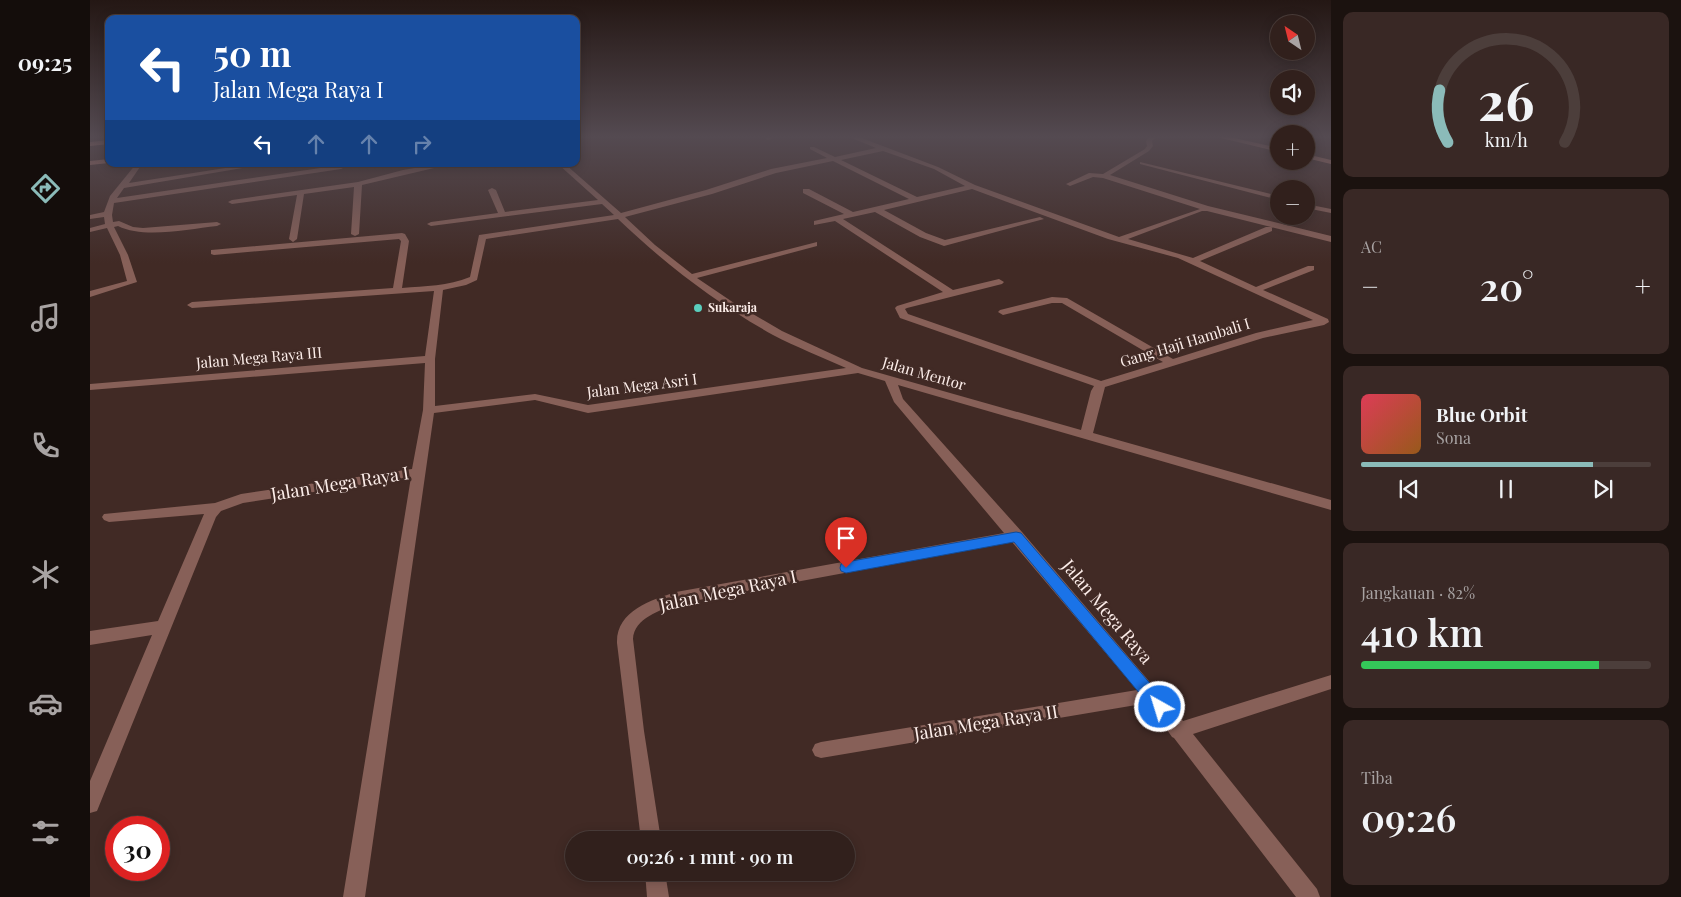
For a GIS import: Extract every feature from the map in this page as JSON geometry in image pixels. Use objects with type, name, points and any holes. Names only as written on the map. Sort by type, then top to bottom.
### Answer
[{"type":"street","points":[[90,294],[132,282],[125,257],[109,224],[108,214],[110,201],[128,179]]},
{"type":"street","points":[[122,186],[167,179]]},
{"type":"street","points":[[110,201],[260,179]]},
{"type":"street","points":[[232,202],[358,184],[377,179]]},
{"type":"street","name":"Jalan Mentor","points":[[579,179],[652,248],[690,277],[731,305],[778,333],[858,370],[1331,505]]},
{"type":"street","points":[[192,306],[439,288],[463,283],[474,278],[482,237],[620,216],[750,179]]},
{"type":"street","points":[[874,179],[916,200]]},
{"type":"street","points":[[957,179],[1023,207],[1120,240],[1170,252],[1327,321]]},
{"type":"street","points":[[1070,184],[1083,179]]},
{"type":"street","points":[[1112,179],[1202,209],[1331,239]]},
{"type":"street","points":[[1204,179],[1270,196]]},
{"type":"street","points":[[355,234],[358,184]]},
{"type":"street","points":[[817,223],[972,187]]},
{"type":"street","points":[[492,190],[502,214]]},
{"type":"street","points":[[806,191],[852,215]]},
{"type":"street","points":[[293,239],[301,192]]},
{"type":"street","points":[[431,224],[604,201]]},
{"type":"street","points":[[1315,208],[1331,211]]},
{"type":"street","points":[[1120,240],[1202,209]]},
{"type":"street","points":[[878,210],[928,237],[944,243],[1040,219]]},
{"type":"street","points":[[90,217],[108,214]]},
{"type":"street","points":[[836,218],[951,293]]},
{"type":"street","points":[[90,230],[119,223],[131,229],[143,230],[217,224]]},
{"type":"street","points":[[1193,261],[1268,229]]},
{"type":"street","points":[[214,252],[402,236],[405,241],[396,290]]},
{"type":"street","points":[[690,277],[814,244]]},
{"type":"street","points":[[1256,290],[1311,268]]},
{"type":"street","points":[[999,282],[904,306],[900,308],[901,313],[904,316],[1101,385],[1097,391],[1086,435]]},
{"type":"street","points":[[418,472],[430,410],[430,359],[439,288]]},
{"type":"street","points":[[1003,312],[1052,300],[1064,300],[1170,362]]},
{"type":"street","name":"Gang Haji Hambali I","points":[[1101,385],[1260,335],[1327,321]]},
{"type":"street","name":"Jalan Mega Raya III","points":[[90,386],[430,359]]},
{"type":"street","name":"Jalan Mega Asri I","points":[[430,410],[535,397],[588,409],[858,370]]},
{"type":"street","name":"Jalan Mega Raya","points":[[890,380],[898,400],[1152,695],[1309,897]]},
{"type":"street","name":"Jalan Mega Raya I","points":[[108,517],[216,508],[241,500],[418,472],[354,897]]},
{"type":"street","points":[[90,804],[210,515],[216,508]]},
{"type":"street","name":"Jalan Mega Raya I","points":[[649,831],[627,650],[626,631],[635,619],[653,606],[676,598],[1016,536]]},
{"type":"street","points":[[90,638],[163,627]]},
{"type":"street","points":[[1178,730],[1331,682]]},
{"type":"street","name":"Jalan Mega Raya II","points":[[821,750],[1152,695]]},
{"type":"street","points":[[656,881],[658,897]]},
{"type":"place","name":"Sukaraja","points":[[698,308]]},
{"type":"route","points":[[846,568],[1016,536],[1152,695],[1160,707]]}]
